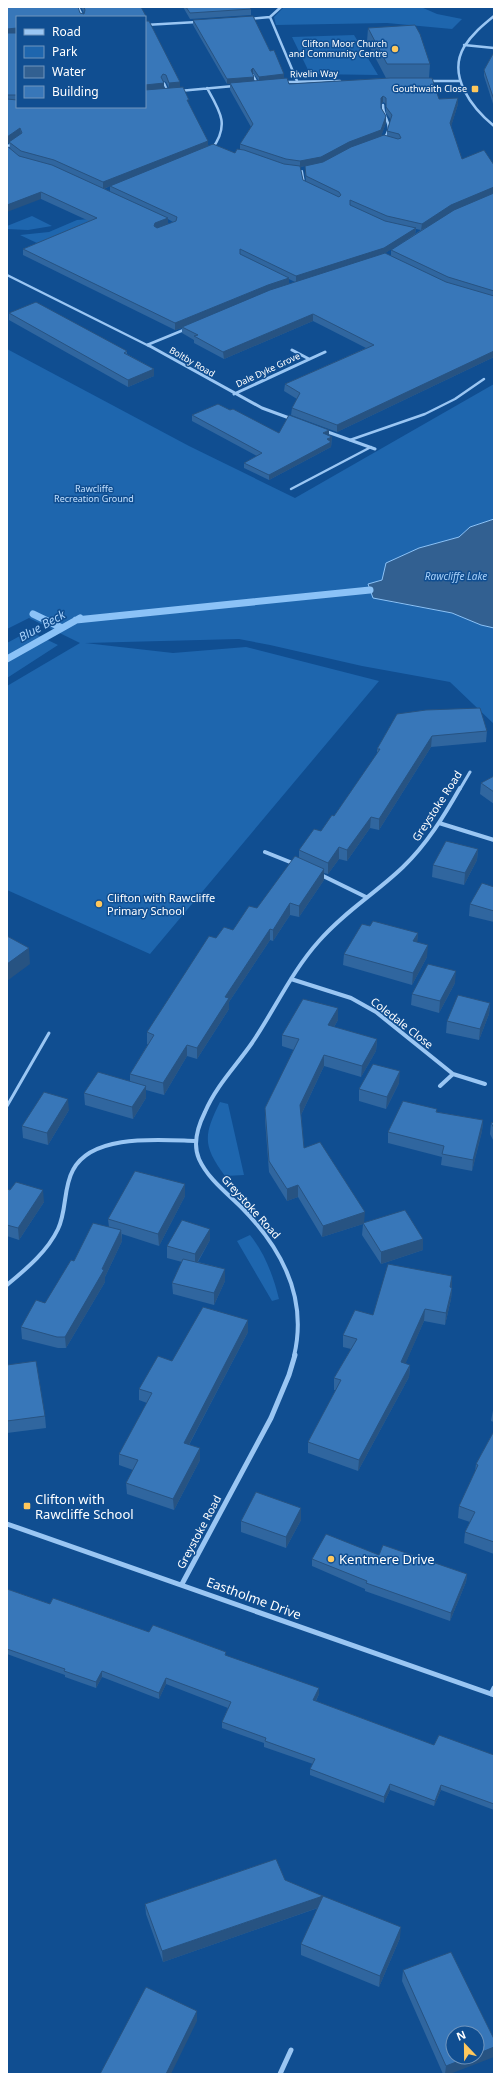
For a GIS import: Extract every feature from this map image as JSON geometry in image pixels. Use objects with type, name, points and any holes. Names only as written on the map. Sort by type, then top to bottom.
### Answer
[{"type":"street","points":[[78,7],[82,16]]},
{"type":"street","points":[[248,19],[270,17],[280,7]]},
{"type":"street","points":[[494,16],[476,30],[464,45],[458,60],[460,81],[476,112],[494,126]]},
{"type":"street","points":[[270,17],[297,81]]},
{"type":"street","points":[[146,25],[204,22]]},
{"type":"street","points":[[464,45],[494,48]]},
{"type":"street","name":"Rivelin Way","points":[[281,82],[344,81]]},
{"type":"street","points":[[429,81],[460,81]]},
{"type":"street","points":[[250,84],[265,83]]},
{"type":"street","points":[[160,92],[236,86]]},
{"type":"street","points":[[207,88],[220,110],[224,122],[221,133],[213,148],[207,151]]},
{"type":"street","points":[[379,141],[384,139],[389,132],[389,122],[383,114],[383,105]]},
{"type":"street","points":[[384,139],[391,141]]},
{"type":"street","points":[[7,147],[16,140]]},
{"type":"street","points":[[213,148],[219,150]]},
{"type":"street","points":[[296,170],[307,170]]},
{"type":"street","name":"Boltby Road","points":[[7,275],[147,345],[234,394],[262,408],[299,421]]},
{"type":"street","points":[[147,345],[190,327]]},
{"type":"street","name":"Dale Dyke Grove","points":[[292,350],[309,359]]},
{"type":"street","name":"Dale Dyke Grove","points":[[234,394],[325,352]]},
{"type":"street","points":[[321,429],[375,449]]},
{"type":"street","name":"Greystoke Road","points":[[182,1584],[268,1422],[286,1384],[296,1345],[298,1309],[290,1280],[275,1247],[243,1209],[220,1188],[199,1158],[195,1141],[200,1122],[212,1097],[253,1042],[291,979],[313,948],[330,928],[393,876],[414,856],[439,823],[470,772]]},
{"type":"street","points":[[439,823],[494,840]]},
{"type":"street","points":[[265,852],[300,866]]},
{"type":"street","points":[[314,872],[366,897]]},
{"type":"street","name":"Coledale Close","points":[[291,979],[351,998],[376,1012],[453,1074],[485,1084]]},
{"type":"street","points":[[440,1086],[453,1074]]},
{"type":"street","points":[[7,1286],[47,1246],[62,1222],[67,1204],[68,1184],[75,1166],[95,1151],[121,1142],[146,1140],[195,1141]]},
{"type":"street","name":"Eastholme Drive","points":[[7,1524],[493,1694]]},
{"type":"street","points":[[493,1694],[494,1688]]},
{"type":"street","points":[[280,2074],[291,2050]]},
{"type":"lane","points":[[253,75],[257,83]]},
{"type":"lane","points":[[164,83],[168,92]]},
{"type":"lane","points":[[302,171],[304,184],[310,187]]},
{"type":"lane","points":[[350,440],[425,414],[455,399],[484,379]]},
{"type":"lane","points":[[291,489],[371,447]]},
{"type":"lane","points":[[7,1106],[49,1033]]},
{"type":"green space","points":[[284,7],[421,7],[437,14],[462,19],[452,29],[387,23],[276,25],[274,17]]},
{"type":"green space","points":[[354,35],[378,75],[310,74],[292,37]]},
{"type":"green space","points":[[32,216],[52,226],[28,230],[7,229],[7,226]]},
{"type":"green space","points":[[89,219],[96,222],[37,243],[20,235],[49,232],[77,220]]},
{"type":"green space","name":"Rawcliffe Recreation Ground","points":[[7,349],[189,446],[295,498],[494,384],[494,519],[470,527],[459,537],[419,548],[382,580],[368,584],[391,602],[452,613],[481,625],[494,628],[494,724],[450,682],[362,666],[270,645],[239,639],[85,643],[173,653],[246,647],[379,681],[150,954],[7,890],[7,686],[80,643],[29,618],[7,629]]},
{"type":"green space","points":[[29,631],[58,645],[7,678],[7,643]]},
{"type":"green space","points":[[220,1102],[228,1104],[244,1175],[225,1176],[209,1148],[208,1132]]},
{"type":"green space","points":[[250,1235],[268,1265],[279,1299],[272,1301],[237,1241]]},
{"type":"water","name":"Rawcliffe Lake","points":[[494,519],[494,628],[481,625],[452,613],[373,598],[368,584],[382,580],[386,563],[419,548],[459,537],[470,527]]},
{"type":"building","points":[[7,7],[78,7],[80,13],[84,14],[84,7],[141,7],[146,16],[16,16],[16,28],[7,29]]},
{"type":"building","points":[[186,7],[249,7],[251,9],[190,13]]},
{"type":"building","points":[[253,16],[270,51],[274,50],[284,74],[259,77],[253,68],[251,70],[254,77],[227,79],[193,20]]},
{"type":"building","points":[[146,21],[149,21],[180,82],[169,83],[166,75],[163,74],[161,77],[164,83],[146,85]]},
{"type":"building","points":[[415,25],[420,34],[430,64],[387,64],[368,28]]},
{"type":"building","points":[[7,33],[16,33],[16,95],[7,95]]},
{"type":"building","points":[[494,52],[494,100],[484,70]]},
{"type":"building","points":[[287,78],[289,84],[390,78],[432,78],[439,99],[458,98],[450,123],[462,159],[484,150],[494,165],[494,187],[451,205],[422,224],[387,216],[350,200],[350,205],[385,221],[416,228],[384,248],[296,276],[240,249],[240,254],[289,278],[175,323],[23,249],[97,218],[41,192],[7,205],[7,146],[19,156],[52,165],[168,218],[155,223],[154,226],[157,228],[176,221],[177,217],[110,186],[213,144],[235,153],[237,149],[244,150],[284,164],[300,166],[303,180],[339,197],[341,195],[339,192],[306,176],[305,166],[323,162],[351,147],[384,135],[398,139],[401,138],[399,134],[387,131],[392,115],[386,107],[386,98],[383,96],[381,98],[381,108],[386,116],[381,130],[349,142],[321,157],[300,161],[286,159],[240,144],[253,124],[230,83]]},
{"type":"building","points":[[183,87],[189,100],[187,100],[208,141],[103,182],[54,160],[21,151],[9,142],[22,133],[20,128],[7,137],[7,99],[16,100],[16,108],[146,108],[146,90]]},
{"type":"building","points":[[494,193],[494,291],[448,277],[391,250],[454,210]]},
{"type":"building","points":[[385,253],[446,282],[494,296],[494,351],[337,425],[292,408],[300,393],[285,384],[374,345],[313,314],[223,352],[194,336],[198,335],[182,327],[270,290]]},
{"type":"building","points":[[36,302],[127,351],[124,353],[154,369],[128,380],[9,313]]},
{"type":"building","points":[[218,404],[230,410],[233,409],[279,433],[289,415],[329,430],[323,433],[332,437],[327,439],[331,442],[269,475],[244,463],[262,453],[192,415]]},
{"type":"building","points":[[480,708],[487,731],[432,736],[379,819],[371,817],[347,850],[339,847],[328,863],[299,850],[314,829],[321,831],[332,815],[334,816],[380,749],[377,749],[397,714],[426,710]]},
{"type":"building","points":[[494,776],[494,792],[481,783]]},
{"type":"building","points":[[446,841],[478,849],[465,873],[433,865]]},
{"type":"building","points":[[295,856],[324,869],[299,906],[290,903],[273,930],[270,929],[225,997],[229,998],[197,1048],[187,1045],[163,1083],[130,1074],[154,1035],[147,1032],[209,936],[216,938],[224,927],[233,930],[249,906],[257,908]]},
{"type":"building","points":[[482,883],[494,887],[494,911],[470,904]]},
{"type":"building","points":[[373,921],[418,933],[413,941],[428,945],[413,973],[344,954],[362,924],[370,926]]},
{"type":"building","points":[[7,936],[29,948],[7,964]]},
{"type":"building","points":[[428,964],[456,971],[440,1001],[412,994]]},
{"type":"building","points":[[458,995],[490,1003],[480,1029],[447,1021]]},
{"type":"building","points":[[303,999],[338,1008],[328,1025],[377,1039],[362,1066],[324,1055],[300,1105],[304,1148],[320,1142],[365,1212],[323,1226],[298,1185],[287,1189],[269,1161],[265,1108],[299,1039],[282,1035]]},
{"type":"building","points":[[373,1064],[400,1071],[387,1097],[359,1089]]},
{"type":"building","points":[[98,1072],[146,1086],[132,1107],[84,1093]]},
{"type":"building","points":[[44,1092],[68,1099],[47,1133],[22,1126]]},
{"type":"building","points":[[403,1101],[437,1109],[436,1112],[483,1120],[473,1160],[442,1154],[444,1146],[388,1132]]},
{"type":"building","points":[[135,1171],[185,1184],[158,1234],[108,1219]]},
{"type":"building","points":[[16,1182],[43,1190],[18,1228],[7,1225],[7,1189],[10,1190]]},
{"type":"building","points":[[405,1210],[423,1239],[381,1252],[363,1223]]},
{"type":"building","points":[[182,1220],[210,1229],[195,1254],[167,1246]]},
{"type":"building","points":[[93,1223],[121,1230],[102,1269],[104,1270],[65,1337],[57,1337],[21,1327],[36,1300],[45,1303],[71,1260],[74,1261]]},
{"type":"building","points":[[183,1259],[225,1269],[214,1293],[172,1283]]},
{"type":"building","points":[[388,1264],[452,1276],[450,1287],[452,1288],[446,1313],[425,1309],[401,1362],[410,1365],[359,1460],[308,1442],[341,1380],[334,1378],[357,1339],[343,1335],[355,1310],[373,1315]]},
{"type":"building","points":[[203,1307],[248,1320],[184,1443],[200,1448],[173,1499],[126,1483],[138,1460],[119,1454],[152,1393],[139,1389],[158,1356],[172,1361]]},
{"type":"building","points":[[36,1361],[45,1416],[7,1421],[7,1365]]},
{"type":"building","points":[[494,1431],[494,1542],[465,1532],[475,1512],[459,1506],[478,1465],[476,1464]]},
{"type":"building","points":[[256,1492],[301,1508],[286,1537],[241,1521]]},
{"type":"building","points":[[326,1534],[379,1555],[383,1545],[467,1574],[451,1613],[366,1583],[367,1581],[312,1559]]},
{"type":"building","points":[[7,1589],[50,1604],[53,1598],[149,1632],[153,1625],[226,1652],[225,1655],[319,1688],[313,1700],[434,1745],[439,1735],[494,1755],[494,1804],[441,1785],[435,1801],[390,1784],[384,1797],[310,1769],[315,1759],[265,1741],[266,1738],[222,1722],[231,1702],[166,1678],[159,1693],[102,1671],[96,1682],[64,1671],[65,1669],[7,1649]]},
{"type":"building","points":[[276,1859],[285,1880],[323,1896],[162,1951],[145,1904]]},
{"type":"building","points":[[323,1896],[401,1927],[380,1976],[301,1944]]},
{"type":"building","points":[[451,1952],[494,2039],[494,2047],[485,2051],[485,2025],[445,2025],[445,2064],[403,1970]]},
{"type":"building","points":[[146,1987],[197,2011],[166,2074],[100,2074]]},
{"type":"waterway","points":[[77,620],[370,590]]},
{"type":"waterway","points":[[33,614],[62,628]]},
{"type":"waterway","name":"Blue Beck","points":[[7,659],[77,620]]},
{"type":"place","name":"Clifton Moor Church and Community Centre","points":[[395,49]]},
{"type":"place","name":"Gouthwaith Close","points":[[475,89]]},
{"type":"place","name":"Clifton with Rawcliffe Primary School","points":[[99,904]]},
{"type":"place","name":"Clifton with Rawcliffe School","points":[[27,1506]]},
{"type":"place","name":"Kentmere Drive","points":[[331,1559]]}]
